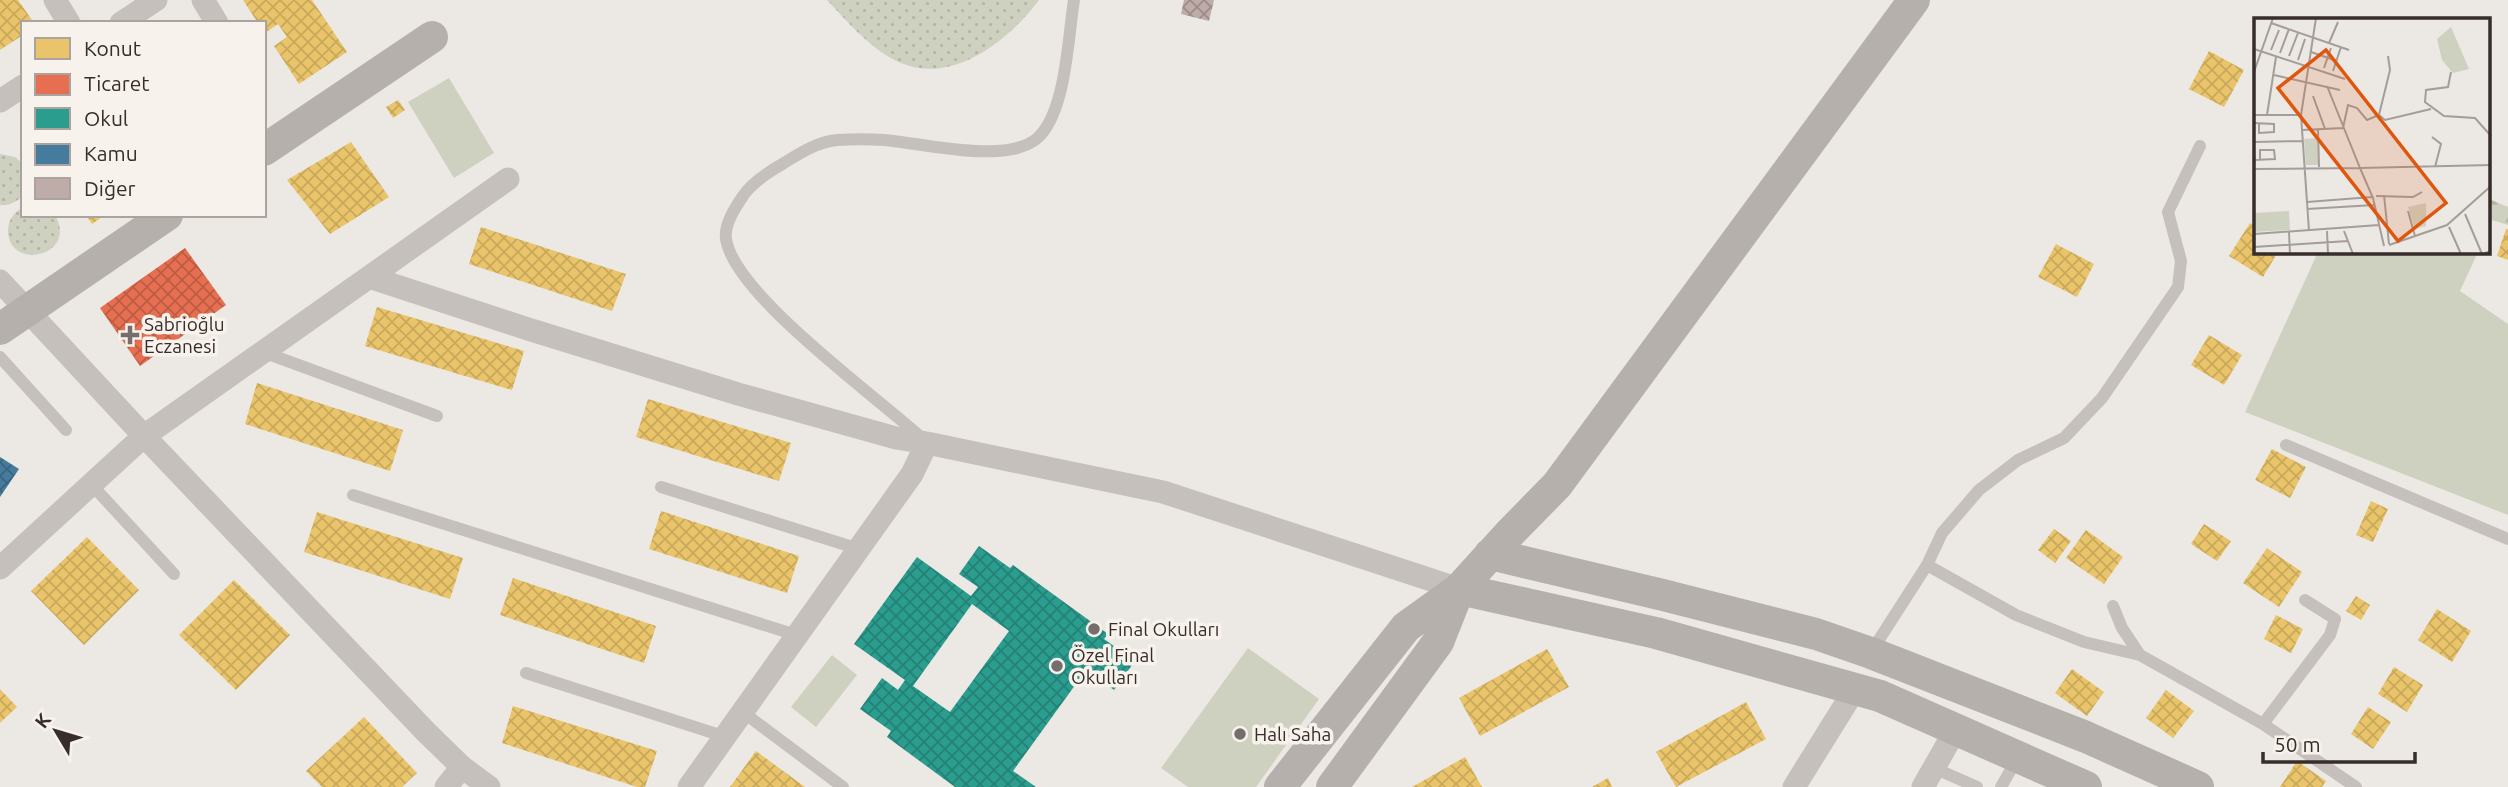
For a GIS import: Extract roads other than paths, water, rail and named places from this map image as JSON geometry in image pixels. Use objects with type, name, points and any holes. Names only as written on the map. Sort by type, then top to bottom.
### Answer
[{"type":"main road","points":[[1280,787],[1406,627],[1460,589],[1557,485],[1914,0]]},
{"type":"main road","points":[[266,149],[432,37]]},
{"type":"main road","points":[[0,329],[164,217]]},
{"type":"main road","points":[[1490,554],[1663,595],[1816,635],[1871,653],[2086,737],[2198,787]]},
{"type":"main road","points":[[1460,589],[1656,633],[1880,696],[2086,787]]},
{"type":"main road","points":[[1332,787],[1438,642],[1460,589]]},
{"type":"street","points":[[55,0],[68,21]]},
{"type":"street","points":[[124,21],[156,0]]},
{"type":"street","points":[[203,0],[216,21]]},
{"type":"street","points":[[0,101],[21,87]]},
{"type":"street","points":[[0,568],[144,436],[508,179]]},
{"type":"street","points":[[369,277],[738,394],[896,438],[1163,492],[1460,589]]},
{"type":"street","points":[[0,281],[144,436],[462,767],[489,787]]},
{"type":"street","points":[[688,787],[912,474],[927,443]]},
{"type":"street","points":[[1794,787],[1855,689]]},
{"type":"street","points":[[1929,778],[1956,729]]},
{"type":"street","points":[[446,787],[462,767]]},
{"type":"lane","points":[[927,443],[900,417],[850,379],[761,296],[733,261],[725,237],[732,213],[747,190],[778,167],[806,149],[835,140],[885,141],[938,149],[979,151],[1010,149],[1034,140],[1048,124],[1059,100],[1074,0]]},
{"type":"lane","points":[[1871,653],[1927,565],[1942,533],[1979,490],[2018,460],[2064,438],[2102,398],[2178,287],[2181,261],[2168,212],[2200,146]]},
{"type":"lane","points":[[262,351],[437,416]]},
{"type":"lane","points":[[0,357],[66,429]]},
{"type":"lane","points":[[2286,445],[2508,539]]},
{"type":"lane","points":[[91,484],[174,574]]},
{"type":"lane","points":[[661,487],[859,549]]},
{"type":"lane","points":[[352,495],[796,635]]},
{"type":"lane","points":[[1927,565],[2016,615],[2084,642],[2140,655],[2263,724],[2356,787]]},
{"type":"lane","points":[[2263,724],[2330,635],[2335,619],[2305,600]]},
{"type":"lane","points":[[2113,606],[2122,628],[2140,655]]},
{"type":"lane","points":[[526,673],[726,737]]},
{"type":"lane","points":[[744,712],[843,787]]},
{"type":"lane","points":[[2001,787],[2018,757]]},
{"type":"lane","points":[[1929,778],[1977,787]]},
{"type":"place","name":"Sabrioğlu Eczanesi","points":[[130,335]]},
{"type":"place","name":"Final Okulları","points":[[1094,629]]},
{"type":"place","name":"Özel Final Okulları","points":[[1057,666]]},
{"type":"place","name":"Halı Saha","points":[[1240,734]]}]
